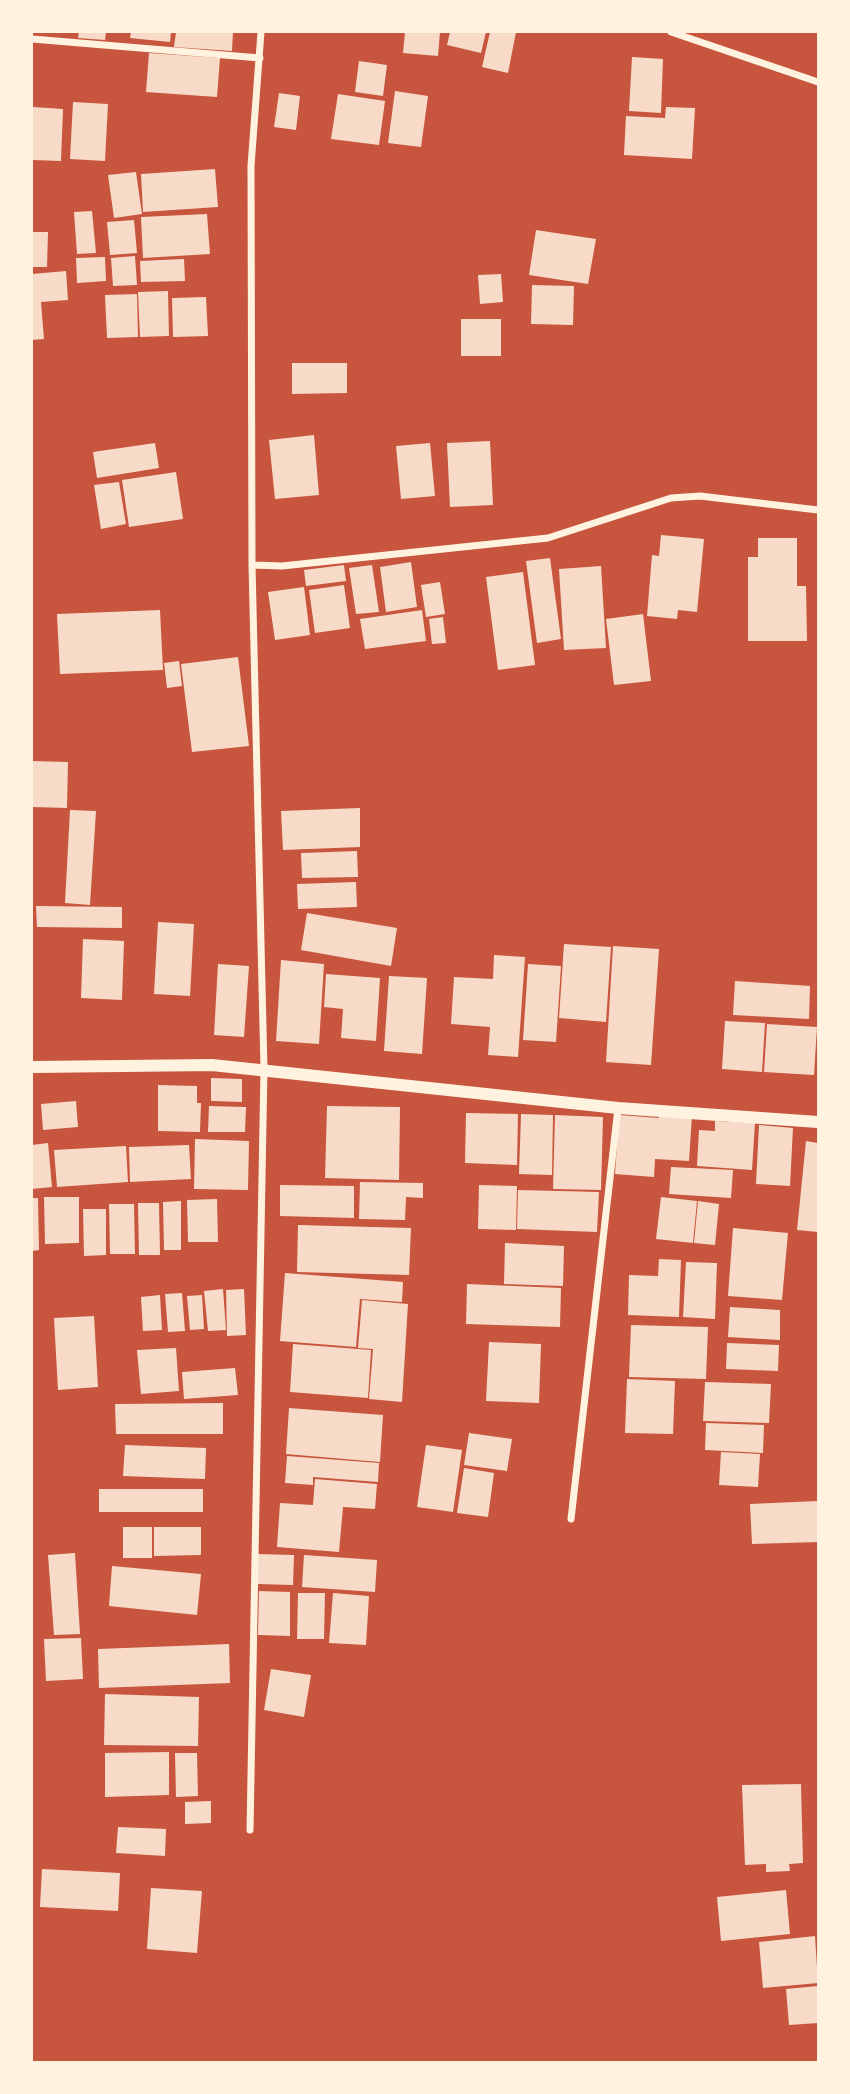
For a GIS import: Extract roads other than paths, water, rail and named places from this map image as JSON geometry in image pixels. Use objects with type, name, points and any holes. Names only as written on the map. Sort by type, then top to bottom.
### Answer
[{"type":"street","points":[[250,1830],[264,1069],[253,565],[251,166],[261,32]]},
{"type":"street","points":[[671,32],[818,82]]},
{"type":"street","points":[[32,39],[260,58]]},
{"type":"street","points":[[253,565],[282,566],[548,538],[671,498],[700,496],[818,510]]},
{"type":"street","points":[[32,1067],[212,1065],[618,1108],[818,1122]]},
{"type":"street","points":[[571,1519],[618,1108]]}]
